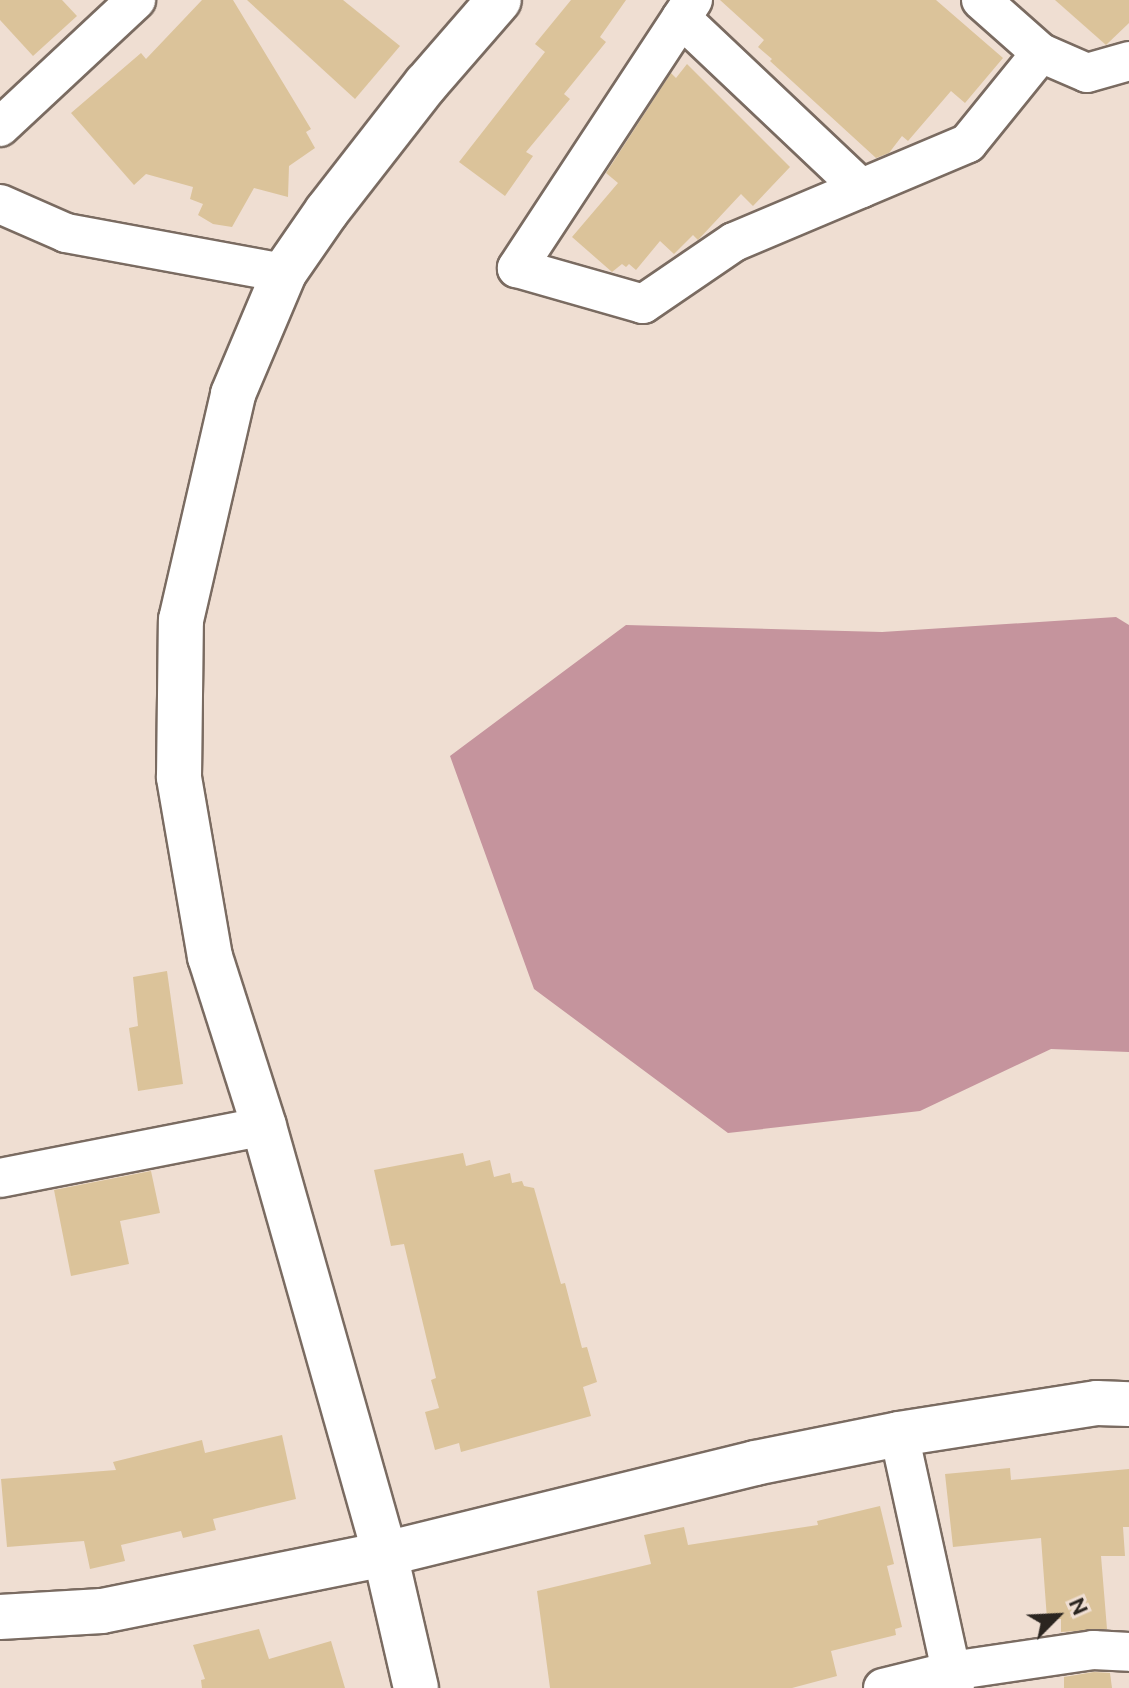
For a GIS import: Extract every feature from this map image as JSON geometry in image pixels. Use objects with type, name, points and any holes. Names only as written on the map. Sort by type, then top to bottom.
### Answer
[{"type":"street","points":[[0,127],[136,0]]},
{"type":"street","points":[[416,1688],[385,1554],[264,1126],[210,957],[182,792],[181,620],[233,394],[284,273],[327,211],[426,84],[499,0]]},
{"type":"street","points":[[981,0],[1041,53],[1087,73],[1129,61]]},
{"type":"street","points":[[861,188],[687,9],[517,268],[643,304],[734,242],[968,143],[1041,53]]},
{"type":"street","points":[[0,204],[66,233],[284,273]]},
{"type":"street","points":[[0,1178],[264,1126]]},
{"type":"street","points":[[0,1617],[102,1611],[385,1554],[755,1463],[899,1434],[1097,1403],[1129,1404]]},
{"type":"street","points":[[899,1434],[953,1679]]},
{"type":"street","points":[[883,1688],[953,1679],[1093,1650],[1129,1652]]},
{"type":"shaded area","points":[[1116,617],[1129,625],[1129,1052],[1051,1049],[920,1111],[728,1133],[534,989],[450,756],[626,625],[882,632]]},
{"type":"building","points":[[0,0],[62,0],[77,16],[33,56],[0,20]]},
{"type":"building","points":[[202,0],[233,0],[311,129],[306,132],[315,148],[289,166],[288,197],[254,188],[232,227],[213,224],[198,215],[203,204],[190,199],[193,187],[146,174],[134,185],[71,113],[141,53],[146,59]]},
{"type":"building","points":[[247,0],[343,0],[400,46],[355,99]]},
{"type":"building","points":[[571,0],[626,0],[600,37],[606,42],[564,94],[570,99],[526,152],[533,156],[505,196],[459,162],[545,52],[535,44]]},
{"type":"building","points":[[720,0],[936,0],[1003,58],[965,103],[951,91],[908,141],[902,136],[889,153],[876,158],[770,61],[772,59],[758,47],[764,40]]},
{"type":"building","points":[[1055,0],[1129,0],[1129,23],[1106,45]]},
{"type":"building","points":[[687,64],[790,167],[753,206],[741,194],[698,240],[693,235],[674,254],[660,241],[636,270],[629,264],[626,267],[622,264],[612,272],[572,237],[618,183],[606,173],[671,73],[676,78]]},
{"type":"building","points":[[167,971],[183,1084],[138,1091],[129,1028],[138,1026],[133,977]]},
{"type":"building","points":[[463,1153],[466,1166],[490,1160],[494,1177],[510,1173],[512,1183],[522,1181],[524,1186],[534,1188],[561,1284],[565,1283],[582,1348],[587,1347],[597,1382],[583,1387],[591,1416],[461,1452],[459,1443],[435,1450],[425,1412],[439,1408],[431,1380],[436,1378],[404,1244],[391,1246],[374,1170]]},
{"type":"building","points":[[151,1171],[160,1213],[120,1221],[129,1264],[71,1276],[54,1190]]},
{"type":"building","points":[[282,1435],[296,1499],[213,1519],[216,1530],[183,1538],[181,1531],[121,1545],[125,1561],[90,1569],[84,1541],[7,1547],[1,1479],[116,1470],[113,1462],[202,1440],[205,1453]]},
{"type":"building","points":[[1010,1468],[1011,1480],[1129,1469],[1129,1527],[1123,1527],[1125,1556],[1101,1556],[1107,1629],[1061,1632],[1061,1619],[1047,1619],[1041,1538],[953,1547],[945,1474]]},
{"type":"building","points":[[880,1506],[894,1564],[887,1566],[902,1627],[895,1629],[896,1635],[831,1651],[837,1676],[792,1688],[550,1688],[537,1591],[651,1564],[644,1535],[684,1527],[688,1545],[818,1525],[817,1521]]},
{"type":"building","points":[[259,1629],[269,1659],[331,1641],[345,1688],[202,1688],[201,1680],[205,1679],[193,1645]]},
{"type":"building","points":[[1110,1673],[1112,1688],[1064,1688],[1064,1677]]}]
